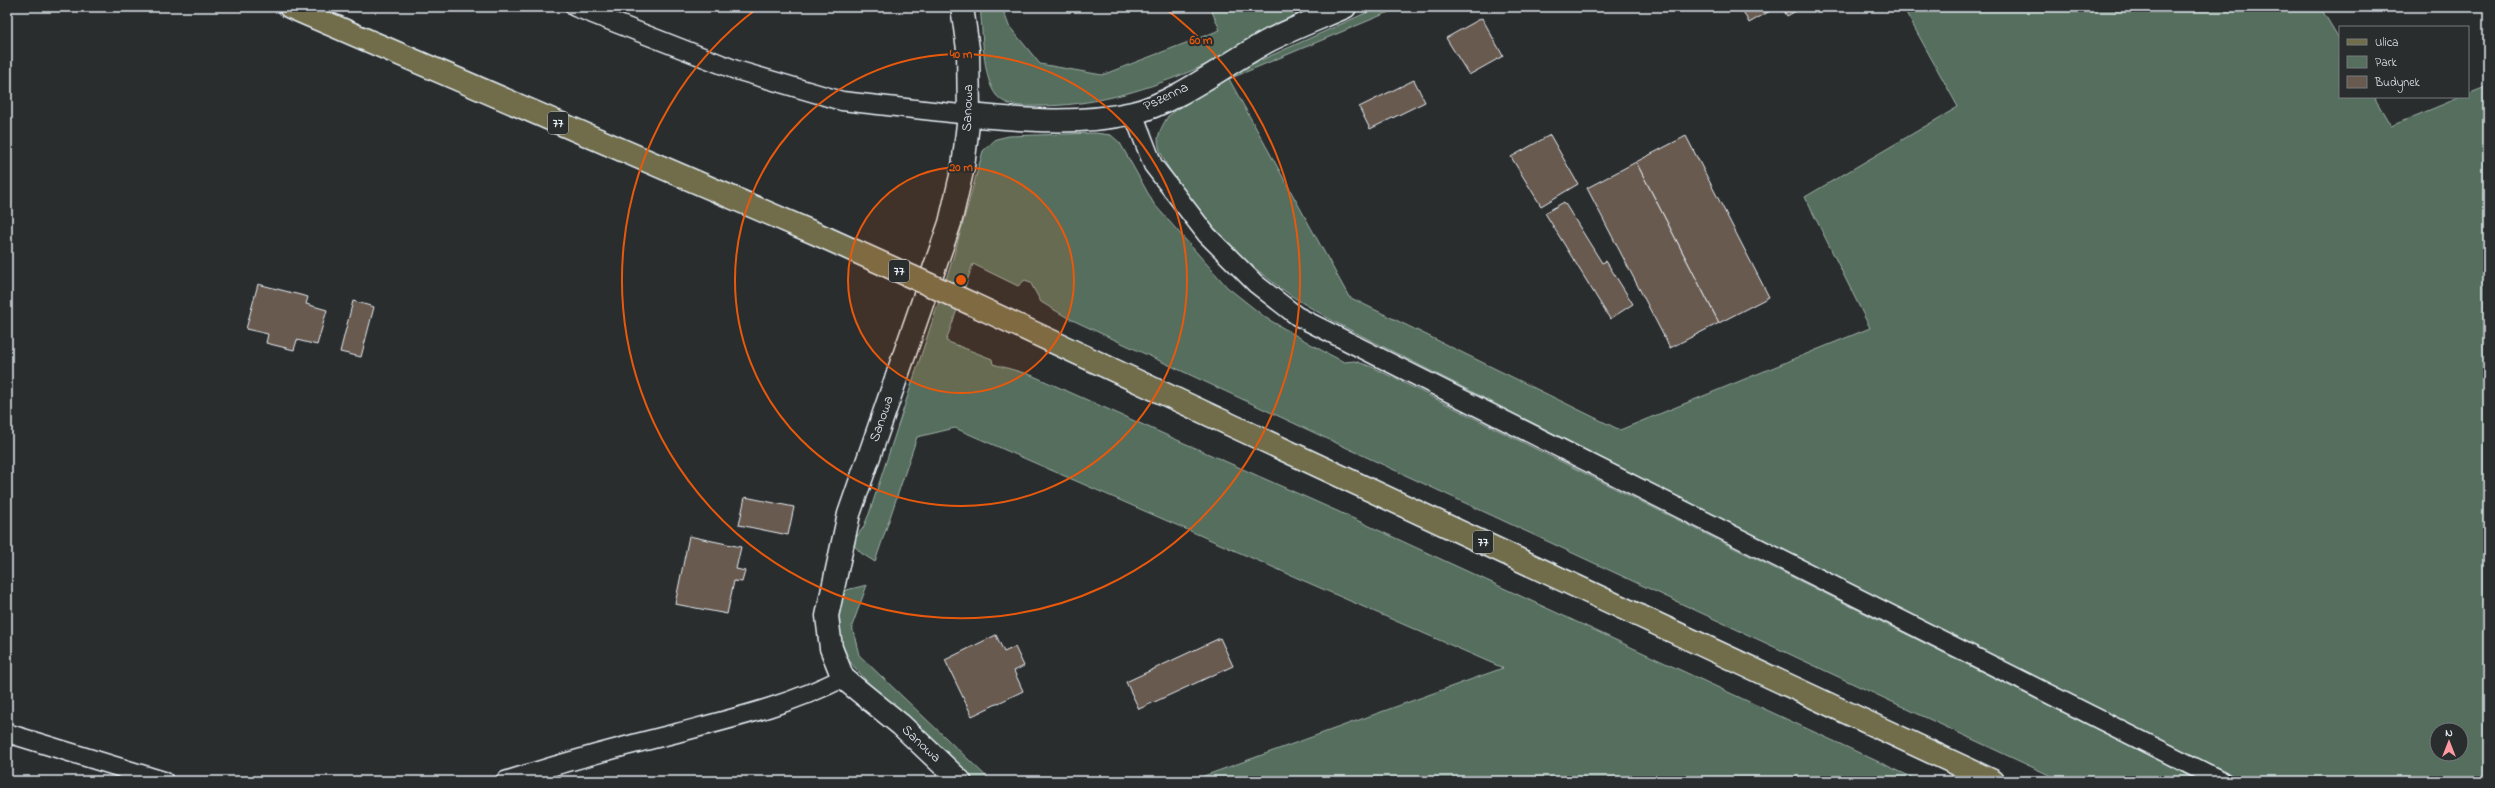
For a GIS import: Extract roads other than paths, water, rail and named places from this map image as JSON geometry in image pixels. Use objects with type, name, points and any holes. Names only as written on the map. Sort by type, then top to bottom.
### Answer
[{"type":"main road","name":"77","points":[[290,7],[826,238],[972,304],[1993,781]]},
{"type":"street","name":"Sanowa","points":[[960,781],[901,725],[843,678],[831,648],[827,628],[829,598],[849,514],[950,223],[963,167],[969,115],[968,49],[962,7]]},
{"type":"street","name":"Pszenna","points":[[969,115],[1023,120],[1082,119],[1133,112],[1179,92],[1270,40],[1345,7]]},
{"type":"lane","points":[[575,7],[736,70],[842,101],[969,115]]},
{"type":"lane","points":[[1133,112],[1154,165],[1207,235],[1256,284],[1297,316],[2222,781]]},
{"type":"lane","points":[[505,781],[573,759],[767,710],[817,691],[843,678]]},
{"type":"lane","points":[[7,733],[164,781]]}]
